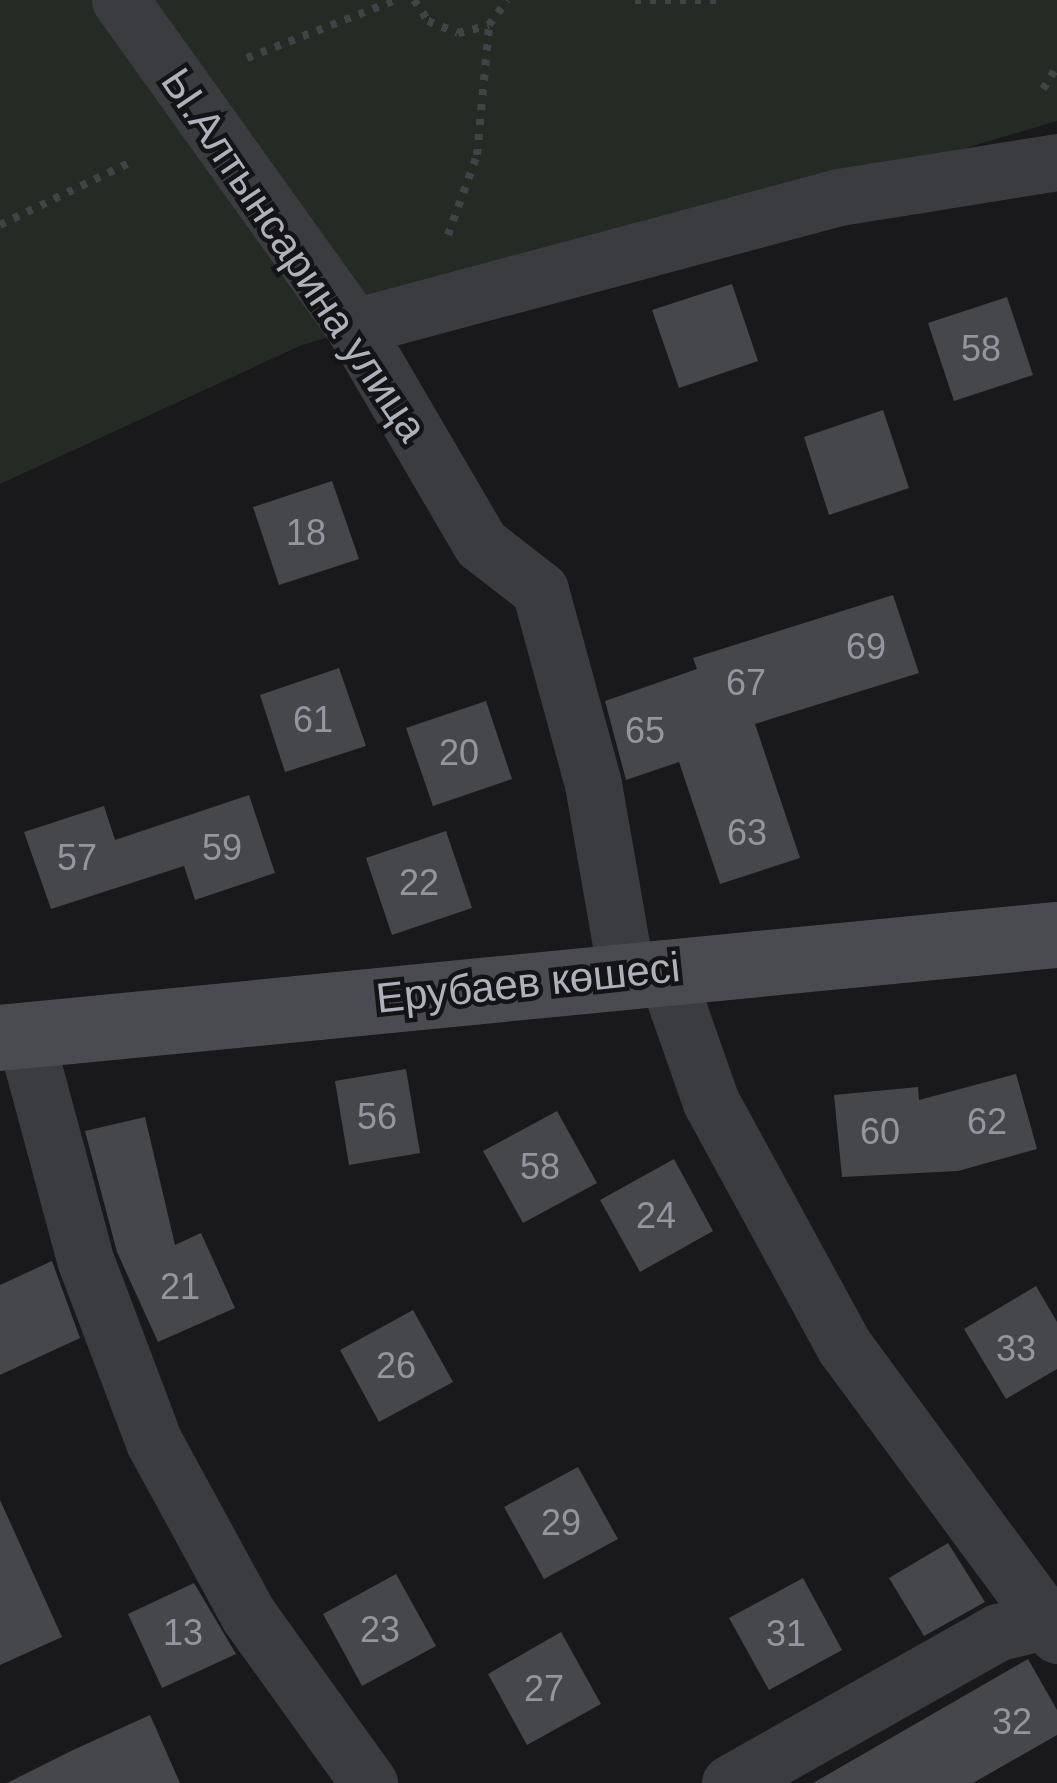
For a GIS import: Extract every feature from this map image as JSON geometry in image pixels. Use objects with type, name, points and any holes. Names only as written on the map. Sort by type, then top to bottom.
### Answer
[{"type":"main road","name":"Ерубаев көшесі","points":[[12,1036],[645,970],[1057,934]]},
{"type":"street","name":"Ы.Алтынсарина улица","points":[[120,0],[354,327],[482,544],[540,590],[645,970],[844,1346],[1053,1624]]},
{"type":"street","points":[[354,327],[839,197],[1057,162]]},
{"type":"street","points":[[12,1036],[86,1262],[154,1442],[248,1616],[369,1783]]},
{"type":"street","points":[[730,1783],[998,1632],[1053,1624]]},
{"type":"path","points":[[247,58],[396,0]]},
{"type":"path","points":[[414,0],[442,30],[489,25]]},
{"type":"path","points":[[448,235],[477,155],[489,25],[507,0]]},
{"type":"path","points":[[635,0],[723,0]]},
{"type":"path","points":[[1043,89],[1057,67]]},
{"type":"path","points":[[0,225],[134,161]]},
{"type":"shaded area","points":[[0,0],[1057,0],[1057,121],[302,345],[0,484]]},
{"type":"building","points":[[732,284],[758,361],[679,388],[652,310]]},
{"type":"building","points":[[1007,297],[1033,375],[954,401],[928,323]]},
{"type":"building","points":[[883,410],[909,488],[829,515],[804,437]]},
{"type":"building","points":[[332,481],[359,559],[279,585],[253,507]]},
{"type":"building","points":[[893,595],[919,673],[755,724],[800,858],[720,884],[679,762],[626,780],[605,701],[697,669],[693,658]]},
{"type":"building","points":[[339,668],[366,746],[285,772],[260,695]]},
{"type":"building","points":[[486,701],[512,779],[433,806],[406,728]]},
{"type":"building","points":[[249,795],[275,873],[195,900],[184,866],[51,909],[24,832],[104,806],[115,840]]},
{"type":"building","points":[[446,831],[472,908],[392,935],[366,858]]},
{"type":"building","points":[[406,1069],[420,1153],[349,1165],[335,1081]]},
{"type":"building","points":[[1016,1074],[1037,1149],[958,1171],[842,1177],[834,1095],[918,1087],[919,1100]]},
{"type":"building","points":[[557,1111],[597,1183],[523,1223],[483,1151]]},
{"type":"building","points":[[145,1117],[175,1245],[201,1233],[235,1308],[158,1342],[117,1252],[85,1131]]},
{"type":"building","points":[[674,1159],[713,1231],[640,1272],[600,1200]]},
{"type":"building","points":[[52,1261],[80,1338],[0,1375],[0,1285]]},
{"type":"building","points":[[1036,1286],[1057,1322],[1057,1369],[1006,1399],[964,1329]]},
{"type":"building","points":[[413,1310],[453,1382],[379,1422],[340,1350]]},
{"type":"building","points":[[578,1467],[618,1539],[544,1579],[504,1507]]},
{"type":"building","points":[[0,1500],[62,1637],[0,1665]]},
{"type":"building","points":[[948,1543],[985,1602],[924,1636],[889,1578]]},
{"type":"building","points":[[396,1574],[436,1646],[362,1686],[323,1614]]},
{"type":"building","points":[[803,1578],[842,1650],[769,1690],[729,1618]]},
{"type":"building","points":[[194,1583],[236,1654],[162,1688],[128,1614]]},
{"type":"building","points":[[561,1632],[601,1704],[527,1745],[488,1674]]},
{"type":"building","points":[[1028,1659],[1057,1710],[1057,1735],[973,1783],[813,1783]]},
{"type":"building","points":[[150,1715],[180,1783],[7,1783],[73,1750]]}]
